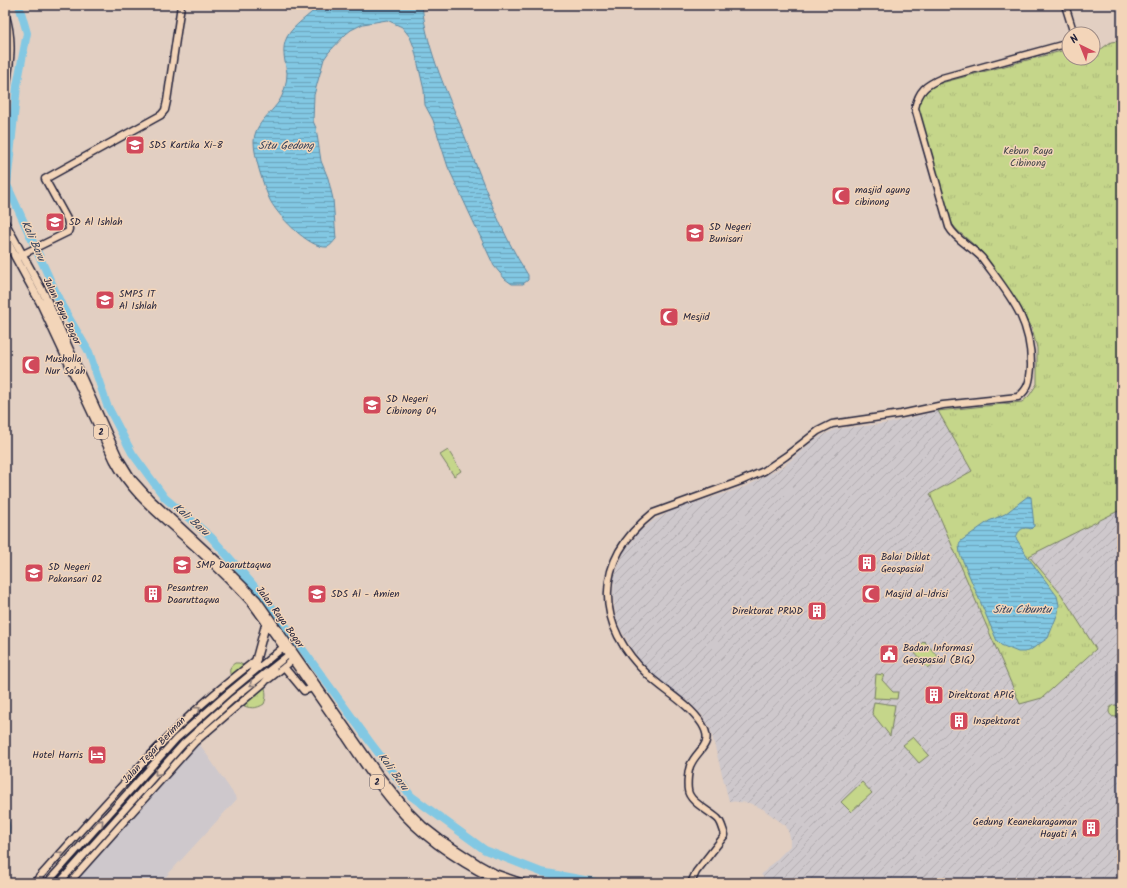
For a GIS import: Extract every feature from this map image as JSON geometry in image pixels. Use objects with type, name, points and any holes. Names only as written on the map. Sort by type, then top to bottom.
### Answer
[{"type":"highway","points":[[5,15],[11,48],[5,93]]},
{"type":"highway","points":[[5,36],[5,55]]},
{"type":"highway","name":"Jalan Raya Bogor","points":[[5,223],[20,256],[45,296],[67,353],[114,460],[127,482],[147,503],[241,590],[266,623],[286,645]]},
{"type":"highway","name":"Jalan Raya Bogor","points":[[5,238],[20,256]]},
{"type":"highway","name":"Jalan Raya Bogor","points":[[67,353],[118,457],[131,478],[150,499],[244,586],[257,600],[312,688],[321,696]]},
{"type":"highway","points":[[253,671],[266,623]]},
{"type":"highway","name":"Jalan Raya Bogor","points":[[292,656],[321,696],[375,779],[404,815],[438,844],[477,866],[522,883]]},
{"type":"highway","name":"Jalan Raya Bogor","points":[[477,866],[493,879],[504,883]]},
{"type":"street","points":[[20,256],[68,232],[69,229],[67,219],[45,179],[162,115],[165,110],[181,5]]},
{"type":"street","points":[[1065,5],[1072,26]]},
{"type":"street","points":[[691,881],[705,860],[725,835],[718,819],[690,796],[688,790],[691,765],[704,746],[708,734],[702,724],[684,704],[657,683],[636,662],[616,632],[607,597],[610,573],[616,557],[624,544],[653,513],[741,481],[764,471],[818,431],[832,424],[943,406],[1018,397],[1023,394],[1028,387],[1030,380],[1031,351],[1023,321],[1016,306],[982,258],[952,232],[949,227],[915,108],[917,99],[925,87],[942,78],[1061,46]]},
{"type":"street","name":"Jalan Tegar Beriman","points":[[47,883],[176,739],[253,671],[286,645]]},
{"type":"street","points":[[264,683],[284,667],[292,656]]},
{"type":"street","name":"Jalan Tegar Beriman","points":[[59,883],[184,743],[213,716],[274,666],[292,656]]},
{"type":"street","name":"Jalan Tegar Beriman","points":[[34,883],[173,732],[257,659]]},
{"type":"street","name":"Jalan Tegar Beriman","points":[[69,883],[195,742],[264,683],[270,676],[274,666]]},
{"type":"street","points":[[284,667],[304,691],[312,688]]},
{"type":"street","points":[[224,687],[228,693]]},
{"type":"shaded area","points":[[1118,41],[1122,45],[1122,883],[772,883],[761,875],[790,846],[790,837],[786,826],[763,809],[749,803],[729,801],[710,728],[702,715],[689,702],[652,675],[641,664],[621,630],[616,617],[613,597],[614,577],[624,552],[639,532],[654,520],[674,510],[747,486],[785,465],[813,441],[836,429],[889,423],[938,411],[1011,404],[1022,402],[1029,396],[1037,384],[1037,348],[1032,329],[981,251],[957,230],[941,83],[1061,51],[1061,66],[1101,66],[1101,49],[1111,42]]},
{"type":"shaded area","points":[[199,743],[237,799],[160,883],[73,883]]},
{"type":"green space","name":"Kebun Raya Cibinong","points":[[1118,41],[1122,45],[1122,509],[1029,556],[1061,594],[1096,649],[1042,698],[1020,704],[930,494],[972,471],[938,411],[1022,402],[1029,396],[1037,384],[1037,348],[1032,329],[990,263],[981,251],[957,230],[950,221],[918,109],[925,92],[941,83],[1061,51],[1061,66],[1101,66],[1101,49],[1111,42]]},
{"type":"green space","points":[[448,450],[461,471],[454,476],[440,455]]},
{"type":"green space","points":[[924,641],[940,659],[928,668],[913,651]]},
{"type":"green space","points":[[235,663],[239,663],[247,667],[232,679],[230,670],[231,666]]},
{"type":"green space","points":[[876,674],[884,675],[882,680],[893,692],[898,692],[897,699],[874,698]]},
{"type":"green space","points":[[264,684],[266,699],[264,704],[252,708],[241,704]]},
{"type":"green space","points":[[874,702],[895,705],[890,736],[872,713]]},
{"type":"green space","points":[[1113,705],[1117,705],[1121,711],[1117,717],[1113,717],[1109,713],[1109,709]]},
{"type":"green space","points":[[913,737],[929,755],[919,763],[903,745]]},
{"type":"green space","points":[[862,782],[872,793],[851,812],[841,802]]},
{"type":"water","name":"Situ Gedong","points":[[319,5],[422,5],[428,39],[445,89],[501,225],[528,275],[528,280],[523,284],[512,284],[505,279],[494,266],[448,167],[433,120],[425,105],[424,90],[414,47],[410,37],[402,27],[387,20],[363,24],[346,34],[324,59],[314,95],[313,121],[316,128],[321,161],[328,178],[333,199],[336,239],[327,247],[311,242],[285,221],[272,204],[259,170],[254,148],[255,135],[257,129],[278,102],[284,91],[287,73],[284,50],[285,41],[290,32]]},
{"type":"water","name":"Situ Cibuntu","points":[[1028,496],[1031,497],[1034,526],[1031,529],[1021,529],[1016,538],[1029,559],[1057,596],[1059,605],[1058,613],[1048,638],[1029,651],[1018,652],[1001,645],[997,641],[960,554],[959,545],[961,541],[989,521],[1005,514]]},
{"type":"waterway","name":"Kali Baru","points":[[19,5],[27,33],[17,86],[7,185],[62,306],[89,352],[107,405],[132,453],[165,498],[211,537],[269,603],[411,796],[485,850],[541,872],[601,883]]},
{"type":"waterway","points":[[5,811],[10,827],[9,834],[5,842]]},
{"type":"waterway","points":[[5,875],[6,883]]},
{"type":"place","name":"SDS Kartika Xi-8","points":[[135,145]]},
{"type":"place","name":"masjid agung cibinong","points":[[841,196]]},
{"type":"place","name":"SD Al Ishlah","points":[[55,222]]},
{"type":"place","name":"SD Negeri Bunisari","points":[[695,233]]},
{"type":"place","name":"SMPS IT Al Ishlah","points":[[105,300]]},
{"type":"place","name":"Mesjid","points":[[669,317]]},
{"type":"place","name":"Musholla Nur Sa'ah","points":[[31,365]]},
{"type":"place","name":"SD Negeri Cibinong 04","points":[[372,405]]},
{"type":"place","name":"Balai Diklat Geospasial","points":[[867,563]]},
{"type":"place","name":"SMP Daaruttaqwa","points":[[182,565]]},
{"type":"place","name":"SD Negeri Pakansari 02","points":[[34,573]]},
{"type":"place","name":"Pesantren Daaruttaqwa","points":[[153,594]]},
{"type":"place","name":"SDS Al - Amien","points":[[317,594]]},
{"type":"place","name":"Masjid al-Idrisi","points":[[871,594]]},
{"type":"place","name":"Direktorat PRWD","points":[[817,611]]},
{"type":"place","name":"Badan Informasi Geospasial (BIG)","points":[[889,654]]},
{"type":"place","name":"Direktorat APIG","points":[[934,695]]},
{"type":"place","name":"Inspektorat","points":[[959,721]]},
{"type":"place","name":"Hotel Harris","points":[[97,755]]},
{"type":"place","name":"Gedung Keanekaragaman Hayati A","points":[[1091,828]]}]
